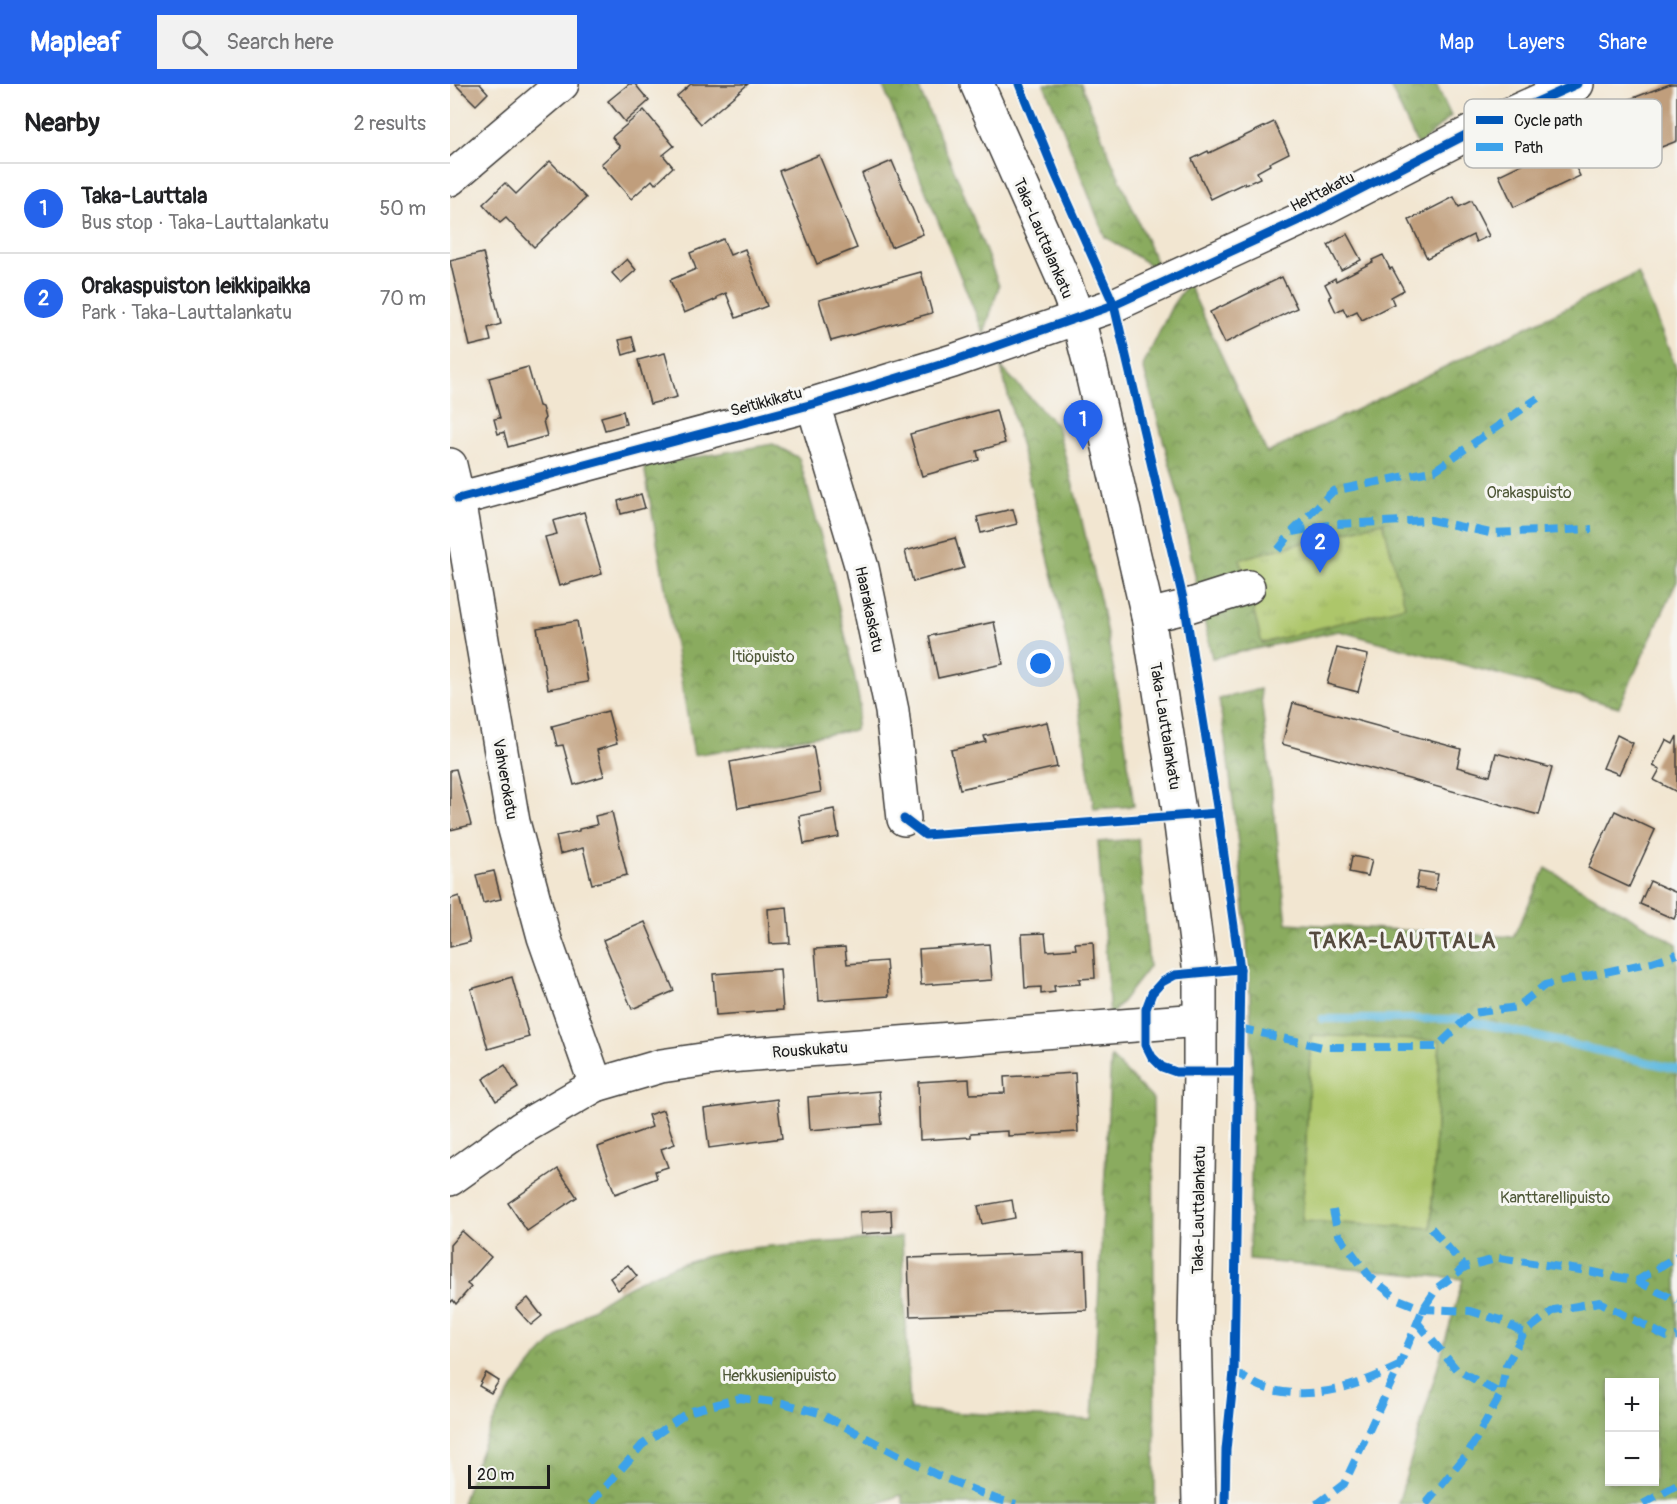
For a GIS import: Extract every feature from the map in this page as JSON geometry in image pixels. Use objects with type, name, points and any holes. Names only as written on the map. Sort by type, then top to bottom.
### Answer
[{"type":"street","points":[[450,179],[562,84]]},
{"type":"street","name":"Taka-Lauttalankatu","points":[[977,84],[1062,276],[1078,318],[1148,616],[1183,840],[1200,973],[1195,1325],[1199,1504]]},
{"type":"street","name":"Helttakatu","points":[[1543,99],[1577,84]]},
{"type":"street","name":"Helttakatu","points":[[1078,318],[1114,305],[1299,220],[1464,136]]},
{"type":"street","name":"Seitikkikatu","points":[[458,499],[813,404],[953,361],[1078,318]]},
{"type":"street","name":"Haarakaskatu","points":[[813,404],[862,568],[892,711],[904,819]]},
{"type":"street","name":"Vahverokatu","points":[[450,465],[458,499],[513,822],[544,937],[596,1085]]},
{"type":"street","points":[[1148,616],[1248,587]]},
{"type":"street","name":"Rouskukatu","points":[[450,1179],[522,1128],[596,1085],[661,1066],[729,1056],[1200,1020]]},
{"type":"green space","points":[[882,84],[917,84],[961,186],[999,286],[984,334]]},
{"type":"green space","points":[[1044,84],[1081,84],[1160,271],[1105,237]]},
{"type":"green space","points":[[1389,84],[1436,84],[1451,116],[1418,146]]},
{"type":"green space","name":"Orakaspuisto","points":[[1638,273],[1677,370],[1677,581],[1619,707],[1339,631],[1212,658],[1179,498],[1143,366],[1172,306],[1188,283],[1267,453]],"holes":[[[1383,522],[1263,643],[1241,559]]]},
{"type":"green space","points":[[1001,367],[1057,426],[1101,603],[1119,698],[1134,806],[1094,809],[1078,701],[1057,593]]},
{"type":"green space","name":"Itiöpuisto","points":[[773,444],[799,458],[829,565],[854,674],[860,705],[855,730],[694,755],[644,466]]},
{"type":"green space","points":[[1383,522],[1405,606],[1262,643],[1240,559]]},
{"type":"green space","name":"Kanttarellipuisto","points":[[1260,689],[1287,923],[1513,937],[1546,868],[1677,944],[1677,1504],[1398,1504],[1463,1279],[1249,1260],[1252,1144],[1251,1027],[1246,933],[1232,792],[1219,699]],"holes":[[[1311,1035],[1440,1041],[1431,1228],[1302,1221]]]},
{"type":"green space","points":[[1138,839],[1149,967],[1110,1017],[1098,842]]},
{"type":"green space","points":[[1311,1035],[1440,1040],[1431,1228],[1302,1222]]},
{"type":"green space","name":"Herkkusienipuisto","points":[[1111,1057],[1153,1099],[1155,1504],[904,1504],[901,1495],[877,1504],[462,1504],[485,1440],[513,1388],[536,1359],[561,1334],[589,1311],[620,1291],[652,1275],[686,1262],[749,1248],[902,1237],[910,1410],[1092,1420]]},
{"type":"building","points":[[455,84],[480,84],[488,93],[476,105]]},
{"type":"building","points":[[629,84],[635,84],[649,101],[625,122],[608,101]]},
{"type":"building","points":[[691,84],[748,84],[701,124],[677,96]]},
{"type":"building","points":[[1670,84],[1677,84],[1677,141],[1662,147],[1662,99],[1630,99]]},
{"type":"building","points":[[644,110],[674,146],[663,155],[673,167],[655,184],[652,180],[631,199],[601,164],[620,147],[612,137]]},
{"type":"building","points":[[1274,122],[1289,153],[1257,172],[1260,178],[1211,199],[1192,159]]},
{"type":"building","points":[[819,155],[857,248],[817,264],[779,171]]},
{"type":"building","points":[[550,161],[586,198],[534,247],[506,218],[500,223],[483,204],[505,183],[516,194]]},
{"type":"building","points":[[892,161],[923,234],[891,247],[862,174]]},
{"type":"building","points":[[1514,168],[1576,168],[1580,176],[1514,207],[1499,175]]},
{"type":"building","points":[[1454,197],[1459,207],[1471,201],[1489,236],[1476,242],[1473,235],[1427,258],[1409,220]]},
{"type":"building","points":[[1347,234],[1361,260],[1341,270],[1328,245]]},
{"type":"building","points":[[723,239],[730,255],[745,249],[767,306],[736,318],[726,293],[684,313],[670,280],[696,269],[690,253]]},
{"type":"building","points":[[483,253],[501,324],[488,328],[491,341],[470,346],[450,261]]},
{"type":"building","points":[[1383,255],[1404,290],[1391,297],[1394,304],[1362,320],[1357,311],[1347,316],[1343,308],[1336,312],[1325,284],[1335,278],[1336,281]]},
{"type":"building","points":[[627,259],[636,270],[621,283],[612,273]]},
{"type":"building","points":[[921,272],[932,313],[831,341],[819,300]]},
{"type":"building","points":[[1282,277],[1297,308],[1225,343],[1210,312]]},
{"type":"building","points":[[632,337],[636,351],[623,355],[619,340]]},
{"type":"building","points":[[665,353],[677,397],[650,404],[638,360]]},
{"type":"building","points":[[528,367],[539,406],[542,407],[547,436],[508,447],[504,432],[498,434],[494,419],[500,418],[489,378]]},
{"type":"building","points":[[996,410],[1005,443],[977,451],[979,460],[922,476],[910,434]]},
{"type":"building","points":[[623,411],[626,424],[605,430],[601,417]]},
{"type":"building","points":[[641,494],[645,508],[621,514],[618,501]]},
{"type":"building","points":[[1013,509],[1017,524],[981,533],[977,517]]},
{"type":"building","points":[[584,512],[602,574],[559,586],[545,537],[557,534],[553,521]]},
{"type":"building","points":[[955,538],[964,568],[913,582],[905,551]]},
{"type":"building","points":[[577,621],[588,682],[548,689],[537,628]]},
{"type":"building","points":[[994,622],[1003,664],[938,678],[929,636]]},
{"type":"building","points":[[1337,648],[1368,655],[1358,692],[1327,684]]},
{"type":"building","points":[[1293,703],[1461,749],[1457,767],[1490,776],[1496,753],[1552,768],[1539,815],[1282,744]]},
{"type":"building","points":[[608,711],[617,744],[597,750],[604,776],[574,785],[563,745],[557,746],[552,726]]},
{"type":"building","points":[[1047,722],[1057,767],[960,789],[951,750],[986,742],[984,736]]},
{"type":"building","points":[[1617,735],[1633,743],[1619,774],[1603,768]]},
{"type":"building","points":[[1677,736],[1677,792],[1654,780],[1660,769],[1653,766],[1666,740],[1673,744]]},
{"type":"building","points":[[813,746],[821,792],[738,808],[730,762]]},
{"type":"building","points":[[456,769],[471,825],[450,830],[450,770]]},
{"type":"building","points":[[834,809],[839,837],[804,844],[799,816]]},
{"type":"building","points":[[1615,811],[1655,830],[1629,887],[1588,868]]},
{"type":"building","points":[[612,812],[627,875],[592,884],[583,848],[560,854],[556,836],[597,825],[595,816]]},
{"type":"building","points":[[1352,856],[1372,860],[1368,876],[1349,872]]},
{"type":"building","points":[[494,871],[501,899],[483,903],[476,875]]},
{"type":"building","points":[[1419,871],[1438,874],[1435,891],[1416,888]]},
{"type":"building","points":[[1650,881],[1677,893],[1677,912],[1674,919],[1640,904]]},
{"type":"building","points":[[459,896],[470,942],[450,947],[450,899]]},
{"type":"building","points":[[787,907],[790,943],[770,944],[768,909]]},
{"type":"building","points":[[645,922],[674,991],[632,1009],[603,940]]},
{"type":"building","points":[[1045,933],[1047,951],[1076,949],[1075,943],[1093,942],[1095,978],[1079,979],[1080,984],[1054,986],[1055,992],[1041,994],[1041,987],[1025,988],[1022,934]]},
{"type":"building","points":[[989,944],[992,980],[921,985],[919,949]]},
{"type":"building","points":[[845,947],[847,964],[886,961],[889,996],[819,1001],[815,949]]},
{"type":"building","points":[[780,969],[783,1010],[716,1015],[713,974]]},
{"type":"building","points":[[512,977],[529,1037],[488,1049],[471,989]]},
{"type":"building","points":[[505,1065],[518,1088],[496,1101],[483,1079]]},
{"type":"building","points":[[1075,1073],[1078,1132],[1008,1136],[1008,1131],[971,1133],[971,1137],[920,1140],[918,1082],[969,1079],[970,1094],[1005,1093],[1004,1077]]},
{"type":"building","points":[[879,1091],[882,1124],[810,1130],[808,1097]]},
{"type":"building","points":[[777,1099],[782,1138],[709,1148],[704,1109]]},
{"type":"building","points":[[663,1110],[675,1144],[661,1149],[668,1167],[655,1171],[657,1178],[615,1194],[598,1147],[652,1127],[648,1115]]},
{"type":"building","points":[[558,1169],[577,1197],[527,1231],[508,1203]]},
{"type":"building","points":[[1012,1200],[1015,1218],[982,1224],[978,1206]]},
{"type":"building","points":[[891,1210],[892,1232],[861,1234],[860,1212]]},
{"type":"building","points":[[462,1231],[491,1257],[467,1284],[471,1287],[456,1304],[453,1300],[450,1303],[450,1245]]},
{"type":"building","points":[[1085,1252],[1087,1310],[910,1316],[908,1258]]},
{"type":"building","points":[[628,1265],[637,1276],[618,1290],[610,1278]]},
{"type":"building","points":[[528,1298],[542,1316],[531,1325],[516,1308]]},
{"type":"building","points":[[486,1373],[499,1381],[491,1393],[479,1386]]},
{"type":"waterway","points":[[1322,1019],[1462,1019],[1677,1069]]},
{"type":"marked path","points":[[1278,550],[1292,532],[1333,491],[1435,470],[1538,398]]},
{"type":"marked path","points":[[1292,532],[1335,524],[1431,520],[1490,533],[1592,529]]},
{"type":"marked path","points":[[1239,1028],[1322,1047],[1437,1047],[1472,1013],[1517,1007],[1545,985],[1652,962],[1677,954]]},
{"type":"marked path","points":[[1333,1210],[1338,1234],[1370,1277],[1398,1299],[1423,1309],[1470,1311],[1503,1321],[1524,1333]]},
{"type":"marked path","points":[[1431,1228],[1465,1267]]},
{"type":"marked path","points":[[1637,1281],[1677,1256]]},
{"type":"marked path","points":[[1316,1504],[1344,1484],[1423,1309],[1437,1288],[1465,1267],[1499,1258],[1593,1272],[1637,1281],[1677,1301]]},
{"type":"marked path","points":[[1426,1504],[1468,1453],[1501,1394],[1506,1366],[1524,1333],[1554,1310],[1600,1302],[1667,1337],[1677,1336]]},
{"type":"marked path","points":[[1417,1322],[1456,1369],[1501,1394]]},
{"type":"marked path","points":[[1234,1372],[1268,1389],[1303,1393],[1335,1390],[1367,1380],[1399,1366]]},
{"type":"marked path","points":[[591,1504],[642,1445],[688,1412],[740,1398],[783,1403],[819,1413],[937,1475],[996,1499],[1016,1504]]},
{"type":"marked path","points":[[1643,1504],[1677,1485]]},
{"type":"cycle path","points":[[1019,84],[1055,173],[1114,305],[1185,607],[1218,813],[1240,969],[1234,1372],[1226,1450],[1225,1504]]},
{"type":"cycle path","points":[[1543,99],[1577,84]]},
{"type":"cycle path","points":[[458,499],[813,404],[953,361],[1114,305],[1310,215],[1464,136]]},
{"type":"cycle path","points":[[904,819],[925,835],[1218,813]]},
{"type":"cycle path","points":[[1238,1072],[1176,1072],[1162,1067],[1152,1057],[1146,1045],[1146,1009],[1152,993],[1162,982],[1175,975],[1240,969]]},
{"type":"place","name":"Taka-Lauttala","points":[[1083,450]]},
{"type":"place","name":"Orakaspuiston leikkipaikka","points":[[1320,573]]},
{"type":"district","name":"TAKA-LAUTTALA","points":[[1403,940]]}]
